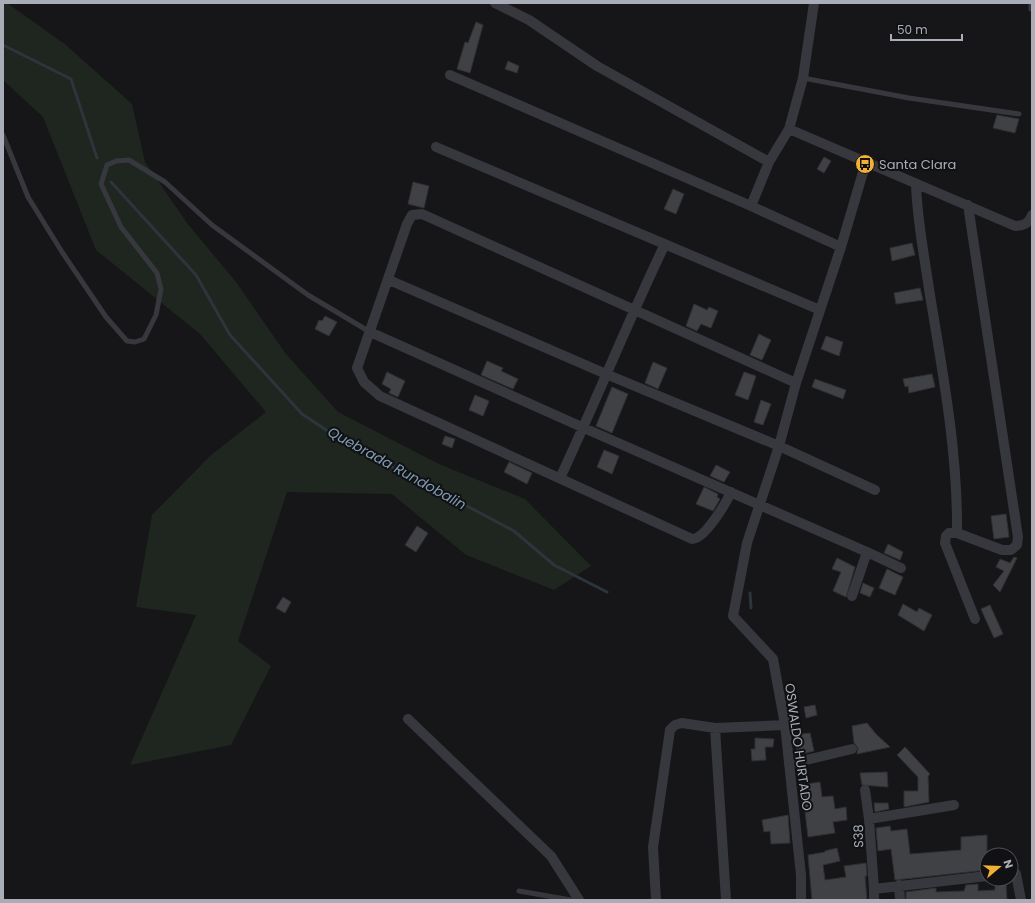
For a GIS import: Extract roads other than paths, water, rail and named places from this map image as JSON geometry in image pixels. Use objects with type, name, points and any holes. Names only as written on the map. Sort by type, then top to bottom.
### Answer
[{"type":"street","points":[[495,3],[529,20],[597,66],[664,105],[769,162]]},
{"type":"street","points":[[751,206],[769,162],[789,129],[803,78],[814,3]]},
{"type":"street","points":[[450,75],[751,206],[841,247]]},
{"type":"street","points":[[789,129],[1015,226],[1023,226],[1030,220],[1032,215]]},
{"type":"street","points":[[436,147],[820,310]]},
{"type":"street","name":"OSWALDO HURTADO","points":[[801,900],[801,875],[785,725],[773,659],[733,616],[747,543],[780,446],[796,383],[841,247],[866,162]]},
{"type":"street","points":[[916,184],[920,229],[949,417],[958,509],[957,532]]},
{"type":"street","points":[[968,205],[1018,537],[1017,544],[1011,550],[1002,550],[957,532],[949,533],[946,536],[945,543],[975,619]]},
{"type":"street","points":[[731,492],[725,505],[699,537],[692,539],[380,396],[364,382],[357,368],[389,280],[407,224],[412,215],[422,214],[634,308],[796,383]]},
{"type":"street","points":[[560,478],[584,428],[634,308],[665,244]]},
{"type":"street","points":[[389,280],[606,374],[780,446],[875,490]]},
{"type":"street","points":[[370,332],[584,428],[760,504],[901,568]]},
{"type":"street","points":[[852,596],[867,552]]},
{"type":"street","points":[[408,719],[551,856],[579,900]]},
{"type":"street","points":[[656,900],[653,846],[670,730],[675,725],[682,723],[715,728],[785,725]]},
{"type":"street","points":[[715,728],[726,900]]},
{"type":"street","points":[[789,764],[852,750]]},
{"type":"street","points":[[865,790],[869,819]]},
{"type":"street","name":"S38","points":[[874,900],[869,819],[954,805]]},
{"type":"street","points":[[874,889],[979,877]]},
{"type":"street","points":[[1019,881],[1021,900]]},
{"type":"street","points":[[899,885],[900,900]]},
{"type":"lane","points":[[1031,3],[1031,9]]},
{"type":"lane","points":[[803,78],[909,98],[1019,114]]},
{"type":"lane","points":[[3,135],[28,197],[106,317],[127,341],[135,342],[144,339],[156,315],[161,289],[157,273],[121,227],[101,184],[107,165],[116,161],[129,160],[165,182],[212,225],[308,295],[370,332]]},
{"type":"lane","points":[[519,891],[571,900]]},
{"type":"waterway","name":"Quebrada Rundobalin","points":[[3,45],[71,79],[97,158]]},
{"type":"waterway","name":"Quebrada Rundobalin","points":[[111,182],[196,275],[230,335],[302,414],[352,447],[514,531],[554,565],[607,592]]},
{"type":"waterway","points":[[750,593],[751,608]]},
{"type":"place","name":"Santa Clara","points":[[865,164]]}]
